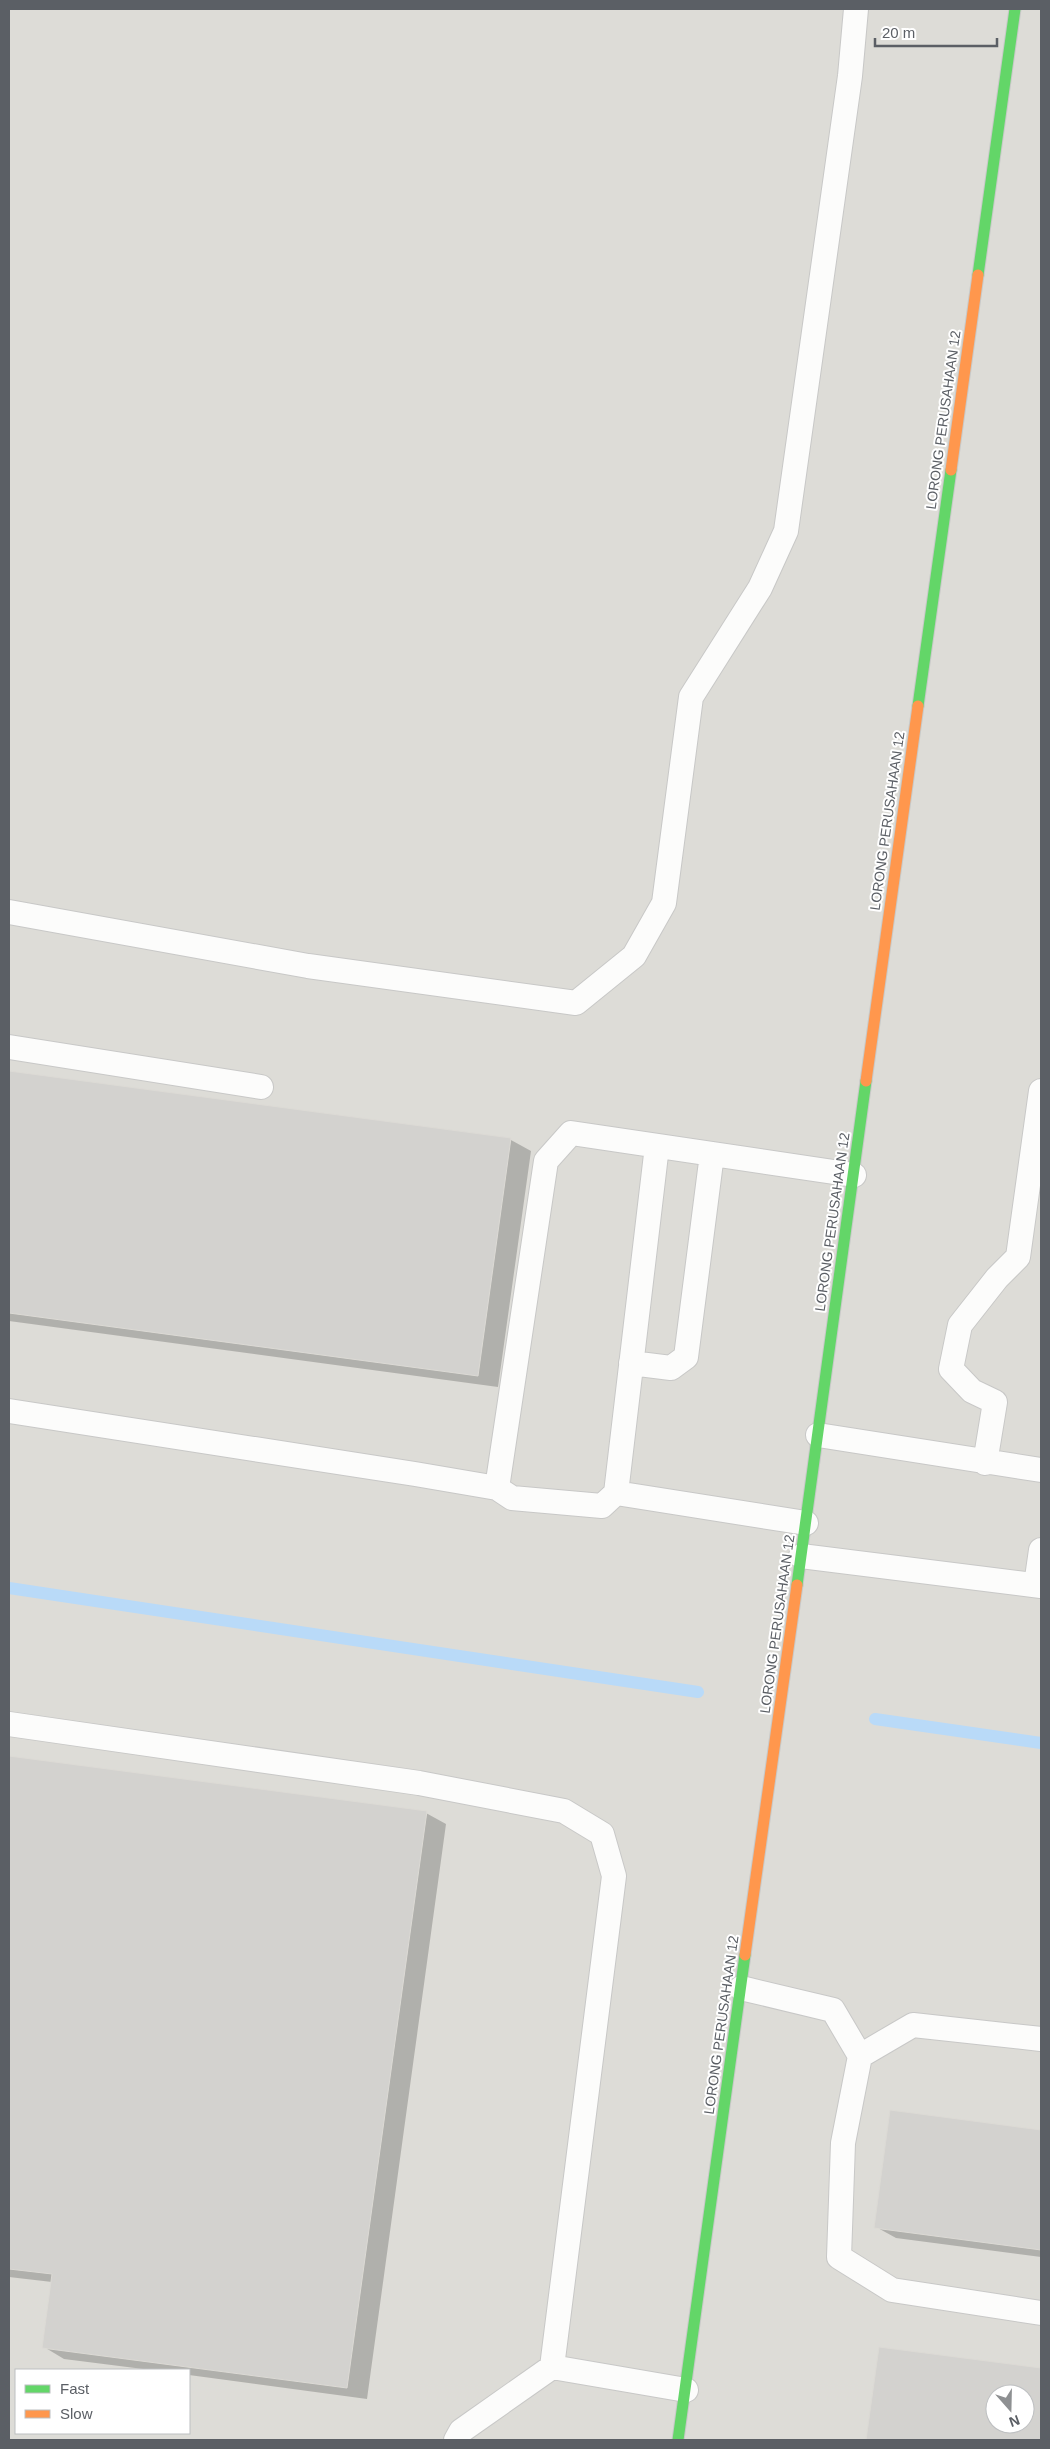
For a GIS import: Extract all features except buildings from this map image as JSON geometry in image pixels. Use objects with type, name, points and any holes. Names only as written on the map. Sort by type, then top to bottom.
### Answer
[{"type":"street","name":"LORONG PERUSAHAAN 12","points":[[678,2440],[1015,9]]},
{"type":"lane","points":[[9,912],[308,966],[576,1003],[634,956],[664,903],[691,697],[760,588],[786,531],[850,76],[856,9]]},
{"type":"lane","points":[[9,1047],[260,1087]]},
{"type":"lane","points":[[985,1463],[995,1402],[972,1391],[951,1369],[960,1325],[997,1278],[1018,1257],[1041,1091]]},
{"type":"lane","points":[[496,1488],[546,1161],[571,1133],[854,1175]]},
{"type":"lane","points":[[9,1411],[496,1488],[512,1498],[602,1506],[616,1494],[657,1146]]},
{"type":"lane","points":[[631,1363],[671,1368],[686,1356],[712,1154]]},
{"type":"lane","points":[[818,1435],[985,1463],[1041,1470]]},
{"type":"lane","points":[[616,1494],[806,1523]]},
{"type":"lane","points":[[801,1556],[1039,1586],[1041,1550]]},
{"type":"lane","points":[[9,1724],[419,1783],[564,1811],[602,1834],[614,1876],[552,2367]]},
{"type":"lane","points":[[742,1988],[833,2010],[860,2056],[843,2143],[839,2257],[892,2290],[1041,2312]]},
{"type":"lane","points":[[860,2056],[913,2025],[1041,2039]]},
{"type":"lane","points":[[456,2440],[461,2431],[552,2367],[686,2390]]},
{"type":"shaded area","points":[[9,9],[1041,9],[1041,2440],[9,2440]]},
{"type":"waterway","points":[[9,1588],[698,1692]]},
{"type":"waterway","points":[[875,1719],[1041,1743]]},
{"type":"traffic: fast","points":[[978,275],[1015,9]]},
{"type":"traffic: fast","points":[[918,706],[951,470]]},
{"type":"traffic: fast","points":[[797,1585],[866,1081]]},
{"type":"traffic: fast","points":[[678,2440],[745,1955]]},
{"type":"traffic: slow","points":[[951,470],[978,275]]},
{"type":"traffic: slow","points":[[866,1081],[918,706]]},
{"type":"traffic: slow","points":[[745,1955],[797,1585]]}]
